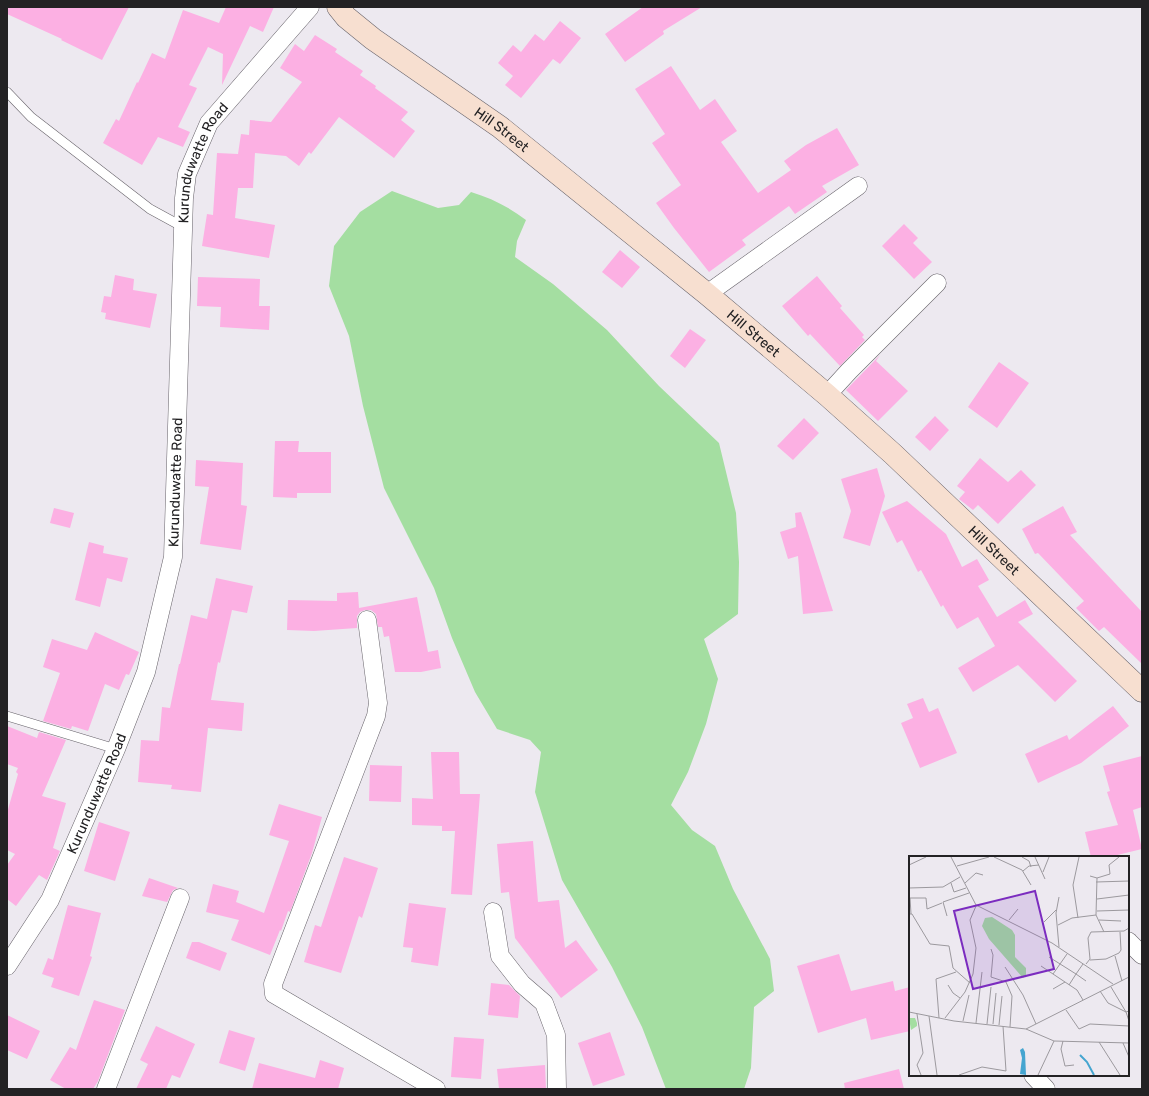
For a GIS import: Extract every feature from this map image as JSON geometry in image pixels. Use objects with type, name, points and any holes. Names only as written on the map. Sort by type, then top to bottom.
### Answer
[{"type":"main road","name":"Hill Street","points":[[338,7],[346,17],[373,39],[500,127],[707,294],[827,395],[893,454],[1142,691]]},
{"type":"street","name":"Kurunduwatte Road","points":[[7,966],[50,900],[116,749],[146,672],[173,557],[184,198],[187,174],[209,124],[310,7]]},
{"type":"street","points":[[707,294],[858,186]]},
{"type":"street","points":[[827,395],[937,283]]},
{"type":"street","points":[[367,620],[378,703],[376,716],[274,984],[274,994],[436,1089]]},
{"type":"street","points":[[106,1089],[180,898]]},
{"type":"street","points":[[493,912],[500,956],[522,984],[544,1003],[556,1036],[557,1089]]},
{"type":"street","points":[[1129,942],[1142,955]]},
{"type":"street","points":[[1034,1076],[1046,1089]]},
{"type":"lane","points":[[7,92],[31,117],[150,209],[183,227]]},
{"type":"lane","points":[[7,716],[116,749]]},
{"type":"green space","points":[[392,191],[438,208],[459,205],[471,192],[500,203],[526,220],[517,241],[515,257],[553,284],[607,330],[659,386],[719,443],[736,513],[739,562],[738,614],[704,639],[718,679],[706,724],[688,772],[671,805],[692,830],[715,846],[733,889],[770,959],[774,991],[754,1007],[751,1068],[744,1089],[666,1089],[642,1027],[612,967],[562,880],[535,792],[541,752],[530,740],[497,729],[475,692],[452,638],[434,588],[384,488],[363,406],[349,336],[329,286],[334,246],[360,212]]},
{"type":"building","points":[[7,7],[129,7],[102,60],[61,40],[62,39],[7,14]]},
{"type":"building","points":[[226,7],[274,7],[263,32],[250,26],[222,85],[223,54],[208,47],[189,85],[197,88],[178,127],[190,132],[183,147],[158,137],[142,165],[103,143],[116,119],[119,121],[152,53],[165,59],[183,10],[219,23]]},
{"type":"building","points":[[643,7],[702,7],[663,31],[664,34],[625,62],[605,34]]},
{"type":"building","points":[[560,21],[581,38],[560,64],[553,59],[521,98],[505,85],[513,76],[498,63],[513,45],[521,52],[535,34],[544,41]]},
{"type":"building","points":[[315,35],[337,49],[335,52],[363,71],[360,75],[408,112],[401,120],[415,131],[394,158],[339,117],[311,154],[309,152],[299,166],[286,156],[255,153],[253,188],[238,188],[235,218],[275,225],[269,258],[202,246],[207,214],[213,215],[217,153],[238,154],[241,134],[249,135],[250,120],[271,122],[302,82],[280,68],[295,44],[304,51]]},
{"type":"building","points":[[671,66],[700,110],[715,99],[737,131],[721,142],[758,193],[791,170],[784,161],[806,145],[837,128],[859,165],[822,186],[827,192],[795,214],[789,206],[742,240],[746,245],[709,272],[656,203],[681,185],[652,143],[665,134],[635,89]]},
{"type":"building","points":[[904,224],[918,238],[913,243],[932,262],[914,279],[882,246]]},
{"type":"building","points":[[620,250],[640,267],[622,288],[602,272]]},
{"type":"building","points":[[115,275],[134,279],[133,290],[157,294],[150,328],[105,319],[106,313],[101,312],[104,296],[111,297]]},
{"type":"building","points":[[817,276],[842,306],[840,308],[864,335],[862,337],[865,340],[840,366],[810,334],[808,336],[782,306]]},
{"type":"building","points":[[198,277],[260,279],[259,306],[270,306],[269,330],[220,327],[221,307],[197,306]]},
{"type":"building","points":[[690,329],[706,340],[685,368],[670,356]]},
{"type":"building","points":[[880,355],[876,361],[908,391],[878,421],[846,390]]},
{"type":"building","points":[[999,362],[1029,383],[997,428],[968,407]]},
{"type":"building","points":[[935,416],[949,430],[930,451],[915,437]]},
{"type":"building","points":[[804,418],[819,433],[793,460],[777,446]]},
{"type":"building","points":[[275,441],[299,441],[298,452],[331,452],[331,493],[297,493],[297,498],[273,497]]},
{"type":"building","points":[[980,458],[1008,482],[1021,470],[1036,485],[998,524],[978,505],[973,510],[959,499],[965,492],[957,486]]},
{"type":"building","points":[[196,460],[243,463],[241,505],[247,506],[241,550],[200,544],[209,487],[195,486]]},
{"type":"building","points":[[877,468],[885,496],[870,546],[843,538],[851,511],[841,479]]},
{"type":"building","points":[[907,501],[946,534],[962,567],[977,559],[989,580],[978,586],[997,617],[1025,600],[1033,614],[1018,622],[1077,681],[1055,702],[1018,665],[973,692],[958,668],[995,646],[978,617],[957,629],[943,605],[941,607],[921,570],[918,572],[902,540],[897,543],[882,512]]},
{"type":"building","points":[[1063,506],[1077,532],[1070,535],[1142,612],[1142,664],[1104,627],[1099,631],[1076,608],[1084,601],[1038,553],[1035,554],[1022,529]]},
{"type":"building","points":[[54,508],[74,513],[70,528],[50,523]]},
{"type":"building","points":[[801,512],[833,611],[803,614],[798,556],[788,559],[780,532],[796,527],[795,513]]},
{"type":"building","points":[[89,542],[104,546],[103,553],[128,558],[122,582],[107,578],[100,607],[75,600]]},
{"type":"building","points":[[216,578],[253,586],[247,613],[232,610],[220,663],[218,662],[211,700],[244,703],[242,731],[208,728],[201,792],[171,789],[172,785],[138,782],[141,740],[159,741],[162,707],[170,708],[191,615],[207,619]]},
{"type":"building","points":[[358,592],[359,608],[417,597],[428,652],[438,650],[441,668],[421,672],[395,672],[389,636],[384,637],[382,627],[378,627],[376,614],[371,610],[360,612],[357,616],[357,628],[314,631],[287,630],[288,600],[337,601],[337,593]]},
{"type":"building","points":[[95,632],[139,652],[129,675],[126,674],[119,690],[105,684],[88,731],[72,726],[71,729],[43,721],[60,673],[43,667],[52,639],[87,650]]},
{"type":"building","points":[[923,698],[929,712],[938,708],[957,753],[920,768],[901,723],[913,718],[907,704]]},
{"type":"building","points":[[1113,706],[1129,726],[1081,763],[1038,783],[1025,754],[1067,735],[1069,740]]},
{"type":"building","points":[[7,726],[37,738],[39,732],[66,740],[42,796],[66,803],[53,848],[60,851],[47,880],[39,875],[16,906],[7,899],[7,865],[15,854],[7,850],[7,813],[18,774],[16,772],[18,768],[7,764]]},
{"type":"building","points":[[431,752],[459,752],[460,794],[480,794],[472,895],[451,894],[455,831],[442,831],[442,826],[412,825],[412,798],[433,799]]},
{"type":"building","points":[[1142,756],[1142,807],[1133,810],[1142,849],[1113,856],[1091,856],[1085,832],[1118,825],[1107,792],[1110,791],[1103,766]]},
{"type":"building","points":[[370,765],[402,766],[401,802],[369,801]]},
{"type":"building","points":[[279,804],[322,817],[312,853],[290,912],[288,911],[270,955],[231,940],[239,920],[206,912],[213,884],[239,891],[236,902],[264,913],[289,841],[269,835]]},
{"type":"building","points":[[99,822],[130,832],[115,881],[84,871]]},
{"type":"building","points":[[533,841],[538,902],[559,900],[565,948],[576,940],[598,970],[561,998],[515,938],[509,892],[501,893],[497,844]]},
{"type":"building","points":[[344,857],[378,868],[362,918],[359,916],[341,973],[304,962],[315,925],[321,927]]},
{"type":"building","points":[[149,878],[178,888],[173,890],[167,902],[142,896]]},
{"type":"building","points":[[409,903],[446,908],[438,966],[411,962],[413,948],[403,947]]},
{"type":"building","points":[[68,905],[101,913],[90,956],[92,957],[79,996],[51,987],[54,978],[42,974],[48,958],[53,960]]},
{"type":"building","points":[[192,942],[199,942],[227,953],[220,971],[186,958]]},
{"type":"building","points":[[839,954],[851,991],[893,981],[895,991],[909,987],[909,1031],[871,1040],[866,1018],[818,1033],[797,966]]},
{"type":"building","points":[[491,983],[509,985],[520,996],[518,1018],[488,1015]]},
{"type":"building","points":[[94,1000],[125,1010],[98,1081],[93,1089],[66,1089],[50,1080],[70,1047],[76,1050]]},
{"type":"building","points":[[7,1015],[40,1031],[27,1059],[7,1050]]},
{"type":"building","points":[[156,1026],[195,1044],[180,1078],[172,1075],[166,1089],[136,1089],[148,1064],[140,1060]]},
{"type":"building","points":[[229,1030],[255,1038],[245,1071],[219,1063]]},
{"type":"building","points":[[610,1032],[625,1075],[593,1086],[578,1043]]},
{"type":"building","points":[[454,1037],[484,1039],[481,1079],[451,1077]]},
{"type":"building","points":[[320,1060],[344,1068],[338,1089],[252,1089],[259,1063],[315,1078]]},
{"type":"building","points":[[545,1065],[546,1089],[499,1089],[497,1069]]},
{"type":"building","points":[[899,1069],[904,1089],[845,1089],[844,1083]]}]
